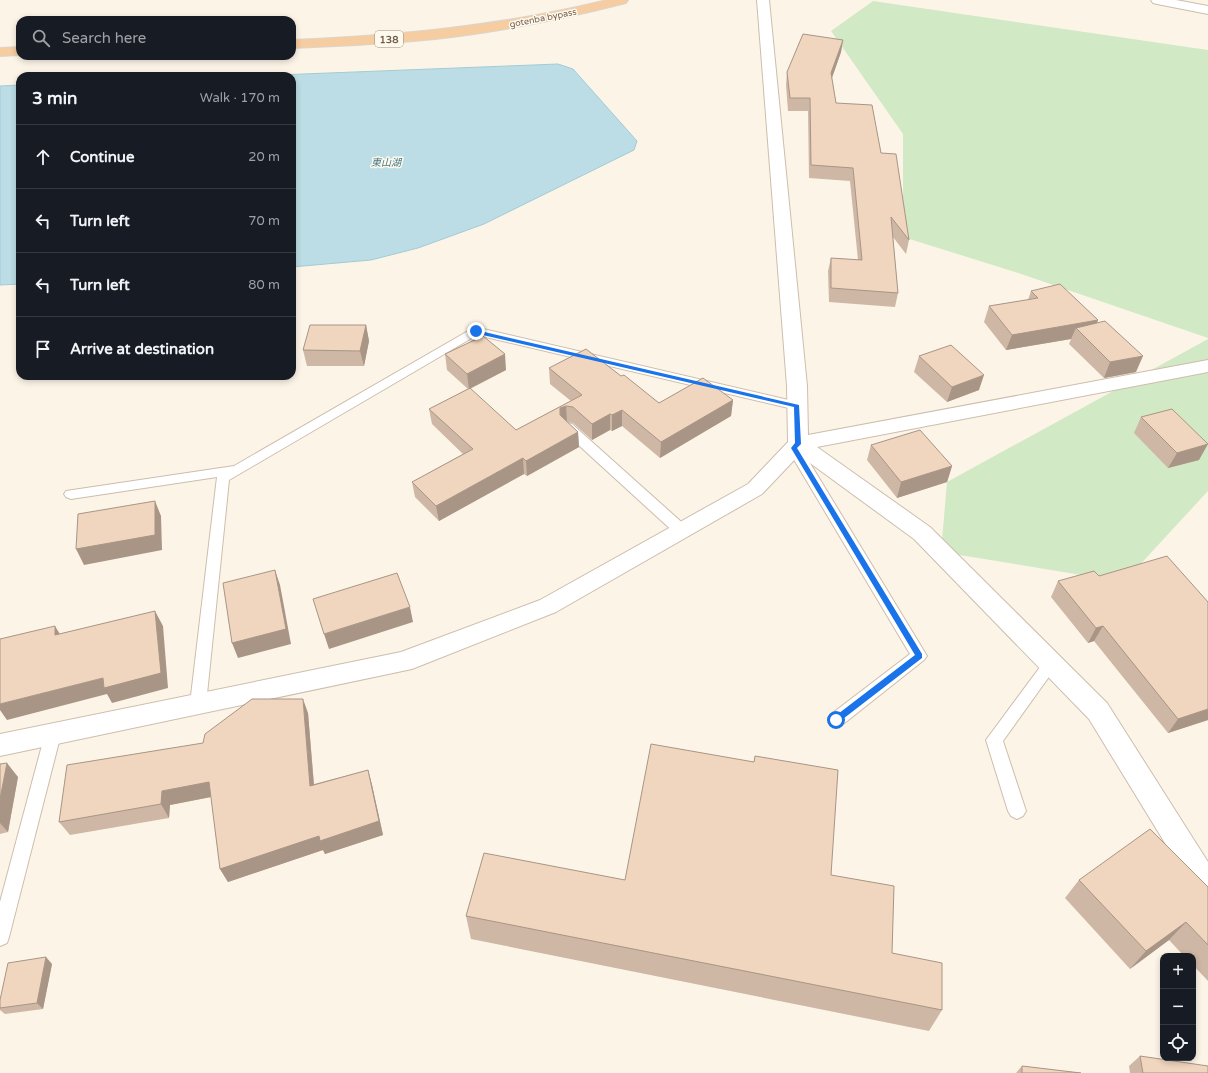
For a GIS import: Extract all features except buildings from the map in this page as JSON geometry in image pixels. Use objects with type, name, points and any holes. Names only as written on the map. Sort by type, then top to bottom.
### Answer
[{"type":"highway","name":"gotenba bypass","points":[[486,28],[568,10],[600,0]]},
{"type":"highway","name":"gotenba bypass","points":[[296,44],[383,40],[434,35],[539,20],[622,0]]},
{"type":"highway","points":[[0,52],[16,51]]},
{"type":"street","points":[[763,0],[797,386],[796,446]]},
{"type":"street","points":[[1157,0],[1208,10]]},
{"type":"street","points":[[0,745],[403,662],[548,606],[755,489],[796,446],[1208,366]]},
{"type":"street","points":[[796,446],[922,533],[1098,711],[1208,887]]},
{"type":"lane","points":[[198,704],[223,478],[476,331],[797,406]]},
{"type":"lane","points":[[567,427],[682,530]]},
{"type":"lane","points":[[796,446],[919,656],[836,720]]},
{"type":"lane","points":[[71,494],[238,469]]},
{"type":"lane","points":[[1017,811],[994,740],[1051,663]]},
{"type":"lane","points":[[0,937],[53,734]]},
{"type":"green space","points":[[873,1],[1208,50],[1208,338],[1015,272],[903,237],[903,134],[831,31]]},
{"type":"green space","points":[[1208,339],[1208,491],[1124,582],[941,552],[947,482]]},
{"type":"water","name":"東山湖","points":[[558,64],[573,69],[637,141],[634,150],[484,224],[418,248],[371,260],[296,267],[296,74]]},
{"type":"water","points":[[16,85],[16,284],[0,285],[0,86]]},
{"type":"route","points":[[476,331],[797,406],[798,444],[794,448],[919,656],[836,720]]}]
